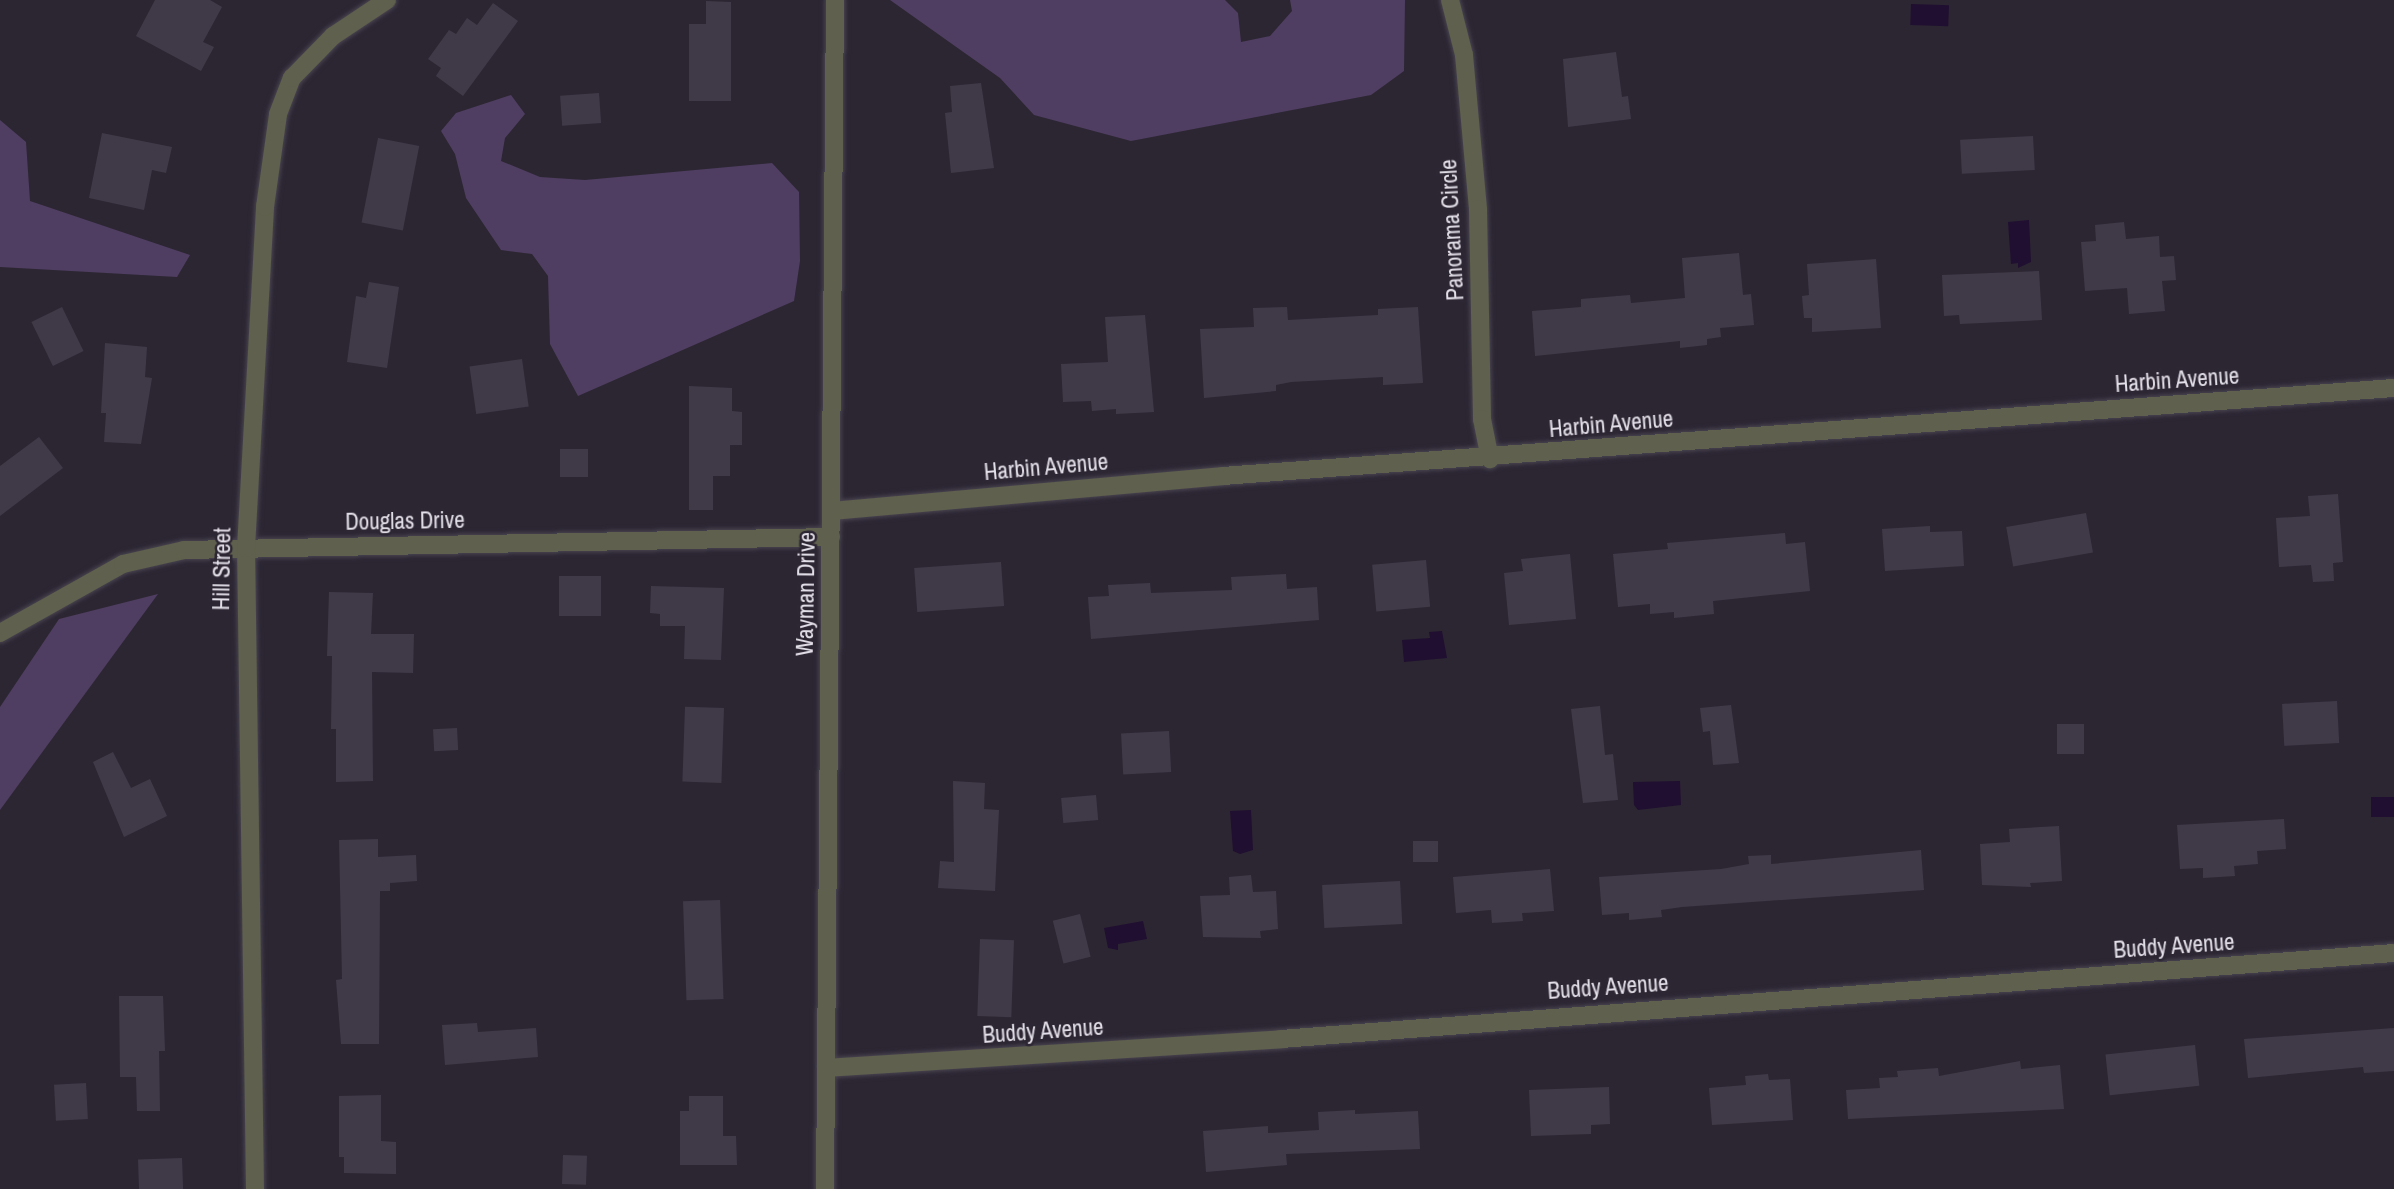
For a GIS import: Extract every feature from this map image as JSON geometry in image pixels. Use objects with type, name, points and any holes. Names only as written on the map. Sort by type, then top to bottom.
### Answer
[{"type":"street","name":"Hill Street","points":[[255,1189],[246,548],[264,220],[278,114],[292,78],[310,55],[387,0]]},
{"type":"street","name":"Wayman Drive","points":[[825,1189],[835,0]]},
{"type":"street","name":"Panorama Circle","points":[[1450,0],[1464,55],[1478,209],[1482,419],[1490,458]]},
{"type":"street","name":"Harbin Avenue","points":[[832,511],[1223,476],[2394,388]]},
{"type":"street","name":"Douglas Drive","points":[[0,633],[123,564],[184,550],[831,537]]},
{"type":"street","name":"Buddy Avenue","points":[[826,1068],[1280,1040],[2394,953]]},
{"type":"shaded area","points":[[890,0],[1225,0],[1238,13],[1241,42],[1270,36],[1292,11],[1290,0],[1405,0],[1404,71],[1371,95],[1131,141],[1034,115],[1000,78]]},
{"type":"shaded area","points":[[1911,4],[1949,5],[1948,26],[1910,25]]},
{"type":"shaded area","points":[[511,95],[525,114],[505,138],[501,161],[540,177],[585,180],[772,163],[799,192],[800,261],[794,301],[578,396],[550,344],[548,276],[532,254],[501,250],[466,198],[455,154],[441,131],[456,113]]},
{"type":"shaded area","points":[[0,120],[26,142],[30,201],[190,255],[177,277],[0,267]]},
{"type":"shaded area","points":[[2029,220],[2031,262],[2018,268],[2018,263],[2011,264],[2008,222]]},
{"type":"shaded area","points":[[158,594],[0,810],[0,707],[59,619]]},
{"type":"shaded area","points":[[1442,631],[1447,658],[1404,662],[1402,640],[1430,638],[1429,632]]},
{"type":"shaded area","points":[[1680,781],[1681,805],[1638,810],[1634,805],[1633,782]]},
{"type":"shaded area","points":[[2371,797],[2394,797],[2394,817],[2371,817]]},
{"type":"shaded area","points":[[1251,810],[1253,850],[1240,854],[1233,851],[1230,811]]},
{"type":"shaded area","points":[[1143,921],[1147,939],[1118,944],[1118,950],[1108,948],[1104,928]]},
{"type":"building","points":[[155,0],[210,0],[222,7],[203,42],[214,47],[201,71],[136,36]]},
{"type":"building","points":[[706,1],[731,2],[731,101],[689,101],[689,24],[706,24]]},
{"type":"building","points":[[493,3],[518,21],[463,96],[436,76],[441,68],[428,59],[449,30],[456,34],[467,18],[477,25]]},
{"type":"building","points":[[1616,52],[1622,97],[1628,96],[1631,119],[1568,127],[1563,59]]},
{"type":"building","points":[[981,83],[994,168],[951,173],[945,113],[952,112],[950,86]]},
{"type":"building","points":[[599,93],[601,123],[562,126],[560,96]]},
{"type":"building","points":[[102,133],[172,147],[166,173],[152,170],[144,210],[89,198]]},
{"type":"building","points":[[2033,136],[2035,170],[1962,174],[1960,140]]},
{"type":"building","points":[[378,138],[419,146],[403,230],[362,222]]},
{"type":"building","points":[[2124,222],[2126,239],[2159,236],[2160,257],[2174,256],[2176,280],[2162,281],[2165,311],[2129,314],[2127,288],[2085,291],[2081,242],[2096,241],[2095,225]]},
{"type":"building","points":[[1739,253],[1743,295],[1751,294],[1754,325],[1720,328],[1721,337],[1707,339],[1707,345],[1680,348],[1680,341],[1535,356],[1532,311],[1581,307],[1581,299],[1630,295],[1631,303],[1685,298],[1682,258]]},
{"type":"building","points":[[1876,259],[1881,328],[1812,332],[1812,318],[1804,318],[1802,296],[1809,295],[1807,264]]},
{"type":"building","points":[[2039,271],[2042,320],[1960,324],[1959,315],[1944,316],[1942,275]]},
{"type":"building","points":[[369,282],[399,287],[387,368],[347,362],[356,296],[366,298]]},
{"type":"building","points":[[62,307],[83,351],[53,366],[31,322]]},
{"type":"building","points":[[1287,307],[1288,320],[1378,315],[1378,309],[1418,307],[1423,383],[1383,385],[1383,377],[1291,382],[1276,385],[1276,391],[1204,398],[1200,329],[1254,327],[1253,308]]},
{"type":"building","points":[[1145,315],[1154,412],[1116,414],[1116,409],[1092,411],[1091,401],[1063,402],[1061,364],[1108,362],[1105,317]]},
{"type":"building","points":[[105,343],[147,347],[145,377],[152,378],[141,444],[104,442],[106,413],[101,413]]},
{"type":"building","points":[[522,359],[529,407],[476,414],[470,366]]},
{"type":"building","points":[[689,386],[732,388],[732,411],[742,412],[742,445],[730,445],[730,476],[713,476],[713,510],[689,510]]},
{"type":"building","points":[[39,437],[63,468],[0,516],[0,466]]},
{"type":"building","points":[[560,449],[588,449],[588,477],[560,477]]},
{"type":"building","points":[[2338,494],[2343,562],[2333,563],[2334,581],[2313,582],[2311,565],[2279,567],[2276,518],[2310,516],[2308,496]]},
{"type":"building","points":[[2086,513],[2093,552],[2013,566],[2006,527]]},
{"type":"building","points":[[1930,526],[1930,532],[1962,531],[1964,566],[1885,571],[1882,529]]},
{"type":"building","points":[[1785,533],[1786,544],[1805,542],[1810,591],[1713,601],[1714,614],[1674,618],[1674,612],[1650,614],[1650,604],[1618,607],[1613,554],[1668,549],[1667,543]]},
{"type":"building","points":[[1570,554],[1576,619],[1509,625],[1504,573],[1523,571],[1521,559]]},
{"type":"building","points":[[1426,560],[1430,607],[1376,612],[1372,565]]},
{"type":"building","points":[[1001,562],[1004,606],[917,612],[914,568]]},
{"type":"building","points":[[1286,574],[1287,589],[1317,587],[1319,620],[1091,639],[1088,597],[1109,596],[1108,585],[1150,583],[1151,593],[1232,590],[1231,577]]},
{"type":"building","points":[[559,576],[601,576],[601,616],[559,616]]},
{"type":"building","points":[[651,586],[724,588],[721,660],[684,659],[685,626],[660,626],[660,614],[650,613]]},
{"type":"building","points":[[329,592],[373,593],[371,634],[414,634],[413,673],[372,672],[373,781],[336,782],[336,729],[331,729],[332,656],[327,656]]},
{"type":"building","points":[[2337,701],[2339,743],[2284,746],[2282,704]]},
{"type":"building","points":[[1731,705],[1739,763],[1713,765],[1710,731],[1703,732],[1700,708]]},
{"type":"building","points":[[1600,706],[1605,755],[1613,754],[1618,800],[1583,803],[1571,709]]},
{"type":"building","points":[[685,707],[724,708],[721,783],[682,782]]},
{"type":"building","points":[[2057,724],[2084,724],[2084,754],[2057,754]]},
{"type":"building","points":[[457,728],[458,750],[434,751],[433,729]]},
{"type":"building","points":[[1169,731],[1171,772],[1123,774],[1121,734]]},
{"type":"building","points":[[113,752],[131,788],[150,779],[167,816],[124,837],[93,762]]},
{"type":"building","points":[[953,781],[985,783],[984,809],[999,810],[995,891],[938,888],[940,861],[954,862]]},
{"type":"building","points":[[1096,795],[1098,820],[1063,823],[1061,798]]},
{"type":"building","points":[[2284,819],[2286,849],[2257,851],[2258,864],[2234,866],[2235,876],[2203,878],[2203,868],[2180,869],[2177,825]]},
{"type":"building","points":[[2059,826],[2062,881],[2030,883],[2031,887],[1982,885],[1980,844],[2010,842],[2009,829]]},
{"type":"building","points":[[378,839],[378,857],[416,855],[417,881],[390,883],[390,891],[380,891],[379,1044],[341,1044],[336,980],[342,979],[339,840]]},
{"type":"building","points":[[1413,841],[1438,841],[1438,862],[1413,862]]},
{"type":"building","points":[[1921,850],[1924,890],[1682,907],[1661,910],[1662,917],[1629,920],[1629,913],[1602,915],[1599,877],[1721,869],[1749,864],[1748,856],[1771,855],[1771,864]]},
{"type":"building","points":[[1550,869],[1554,911],[1522,913],[1523,921],[1492,923],[1491,910],[1456,913],[1453,877]]},
{"type":"building","points":[[1251,875],[1253,892],[1276,891],[1278,929],[1260,931],[1261,938],[1203,937],[1200,896],[1230,895],[1229,877]]},
{"type":"building","points":[[1400,881],[1402,924],[1324,928],[1322,885]]},
{"type":"building","points":[[720,900],[723,999],[686,1000],[683,901]]},
{"type":"building","points":[[1080,914],[1091,957],[1063,963],[1053,921]]},
{"type":"building","points":[[980,939],[1014,940],[1011,1017],[977,1016]]},
{"type":"building","points":[[119,996],[163,996],[165,1051],[159,1051],[160,1111],[137,1111],[136,1077],[120,1077]]},
{"type":"building","points":[[477,1023],[478,1032],[536,1028],[538,1057],[445,1065],[442,1025]]},
{"type":"building","points":[[2394,1028],[2394,1071],[2364,1073],[2363,1067],[2248,1078],[2244,1039]]},
{"type":"building","points":[[2195,1045],[2199,1086],[2110,1095],[2105,1054]]},
{"type":"building","points":[[2020,1061],[2021,1069],[2060,1065],[2064,1109],[1848,1119],[1846,1090],[1880,1088],[1879,1078],[1898,1077],[1897,1071],[1938,1068],[1939,1076]]},
{"type":"building","points":[[1768,1074],[1769,1080],[1790,1079],[1793,1120],[1712,1125],[1709,1088],[1746,1085],[1745,1076]]},
{"type":"building","points":[[86,1083],[88,1119],[56,1121],[54,1085]]},
{"type":"building","points":[[1609,1087],[1610,1124],[1591,1125],[1591,1134],[1531,1136],[1529,1090]]},
{"type":"building","points":[[381,1095],[381,1141],[396,1142],[396,1174],[344,1173],[344,1157],[339,1157],[339,1096]]},
{"type":"building","points":[[689,1096],[723,1096],[723,1136],[736,1136],[737,1165],[680,1165],[680,1111],[689,1111]]},
{"type":"building","points":[[1355,1110],[1355,1114],[1418,1111],[1420,1149],[1286,1154],[1287,1165],[1206,1172],[1203,1131],[1268,1126],[1268,1133],[1319,1130],[1318,1112]]},
{"type":"building","points":[[563,1155],[587,1156],[586,1185],[562,1184]]},
{"type":"building","points":[[182,1158],[183,1189],[139,1189],[138,1160]]}]
